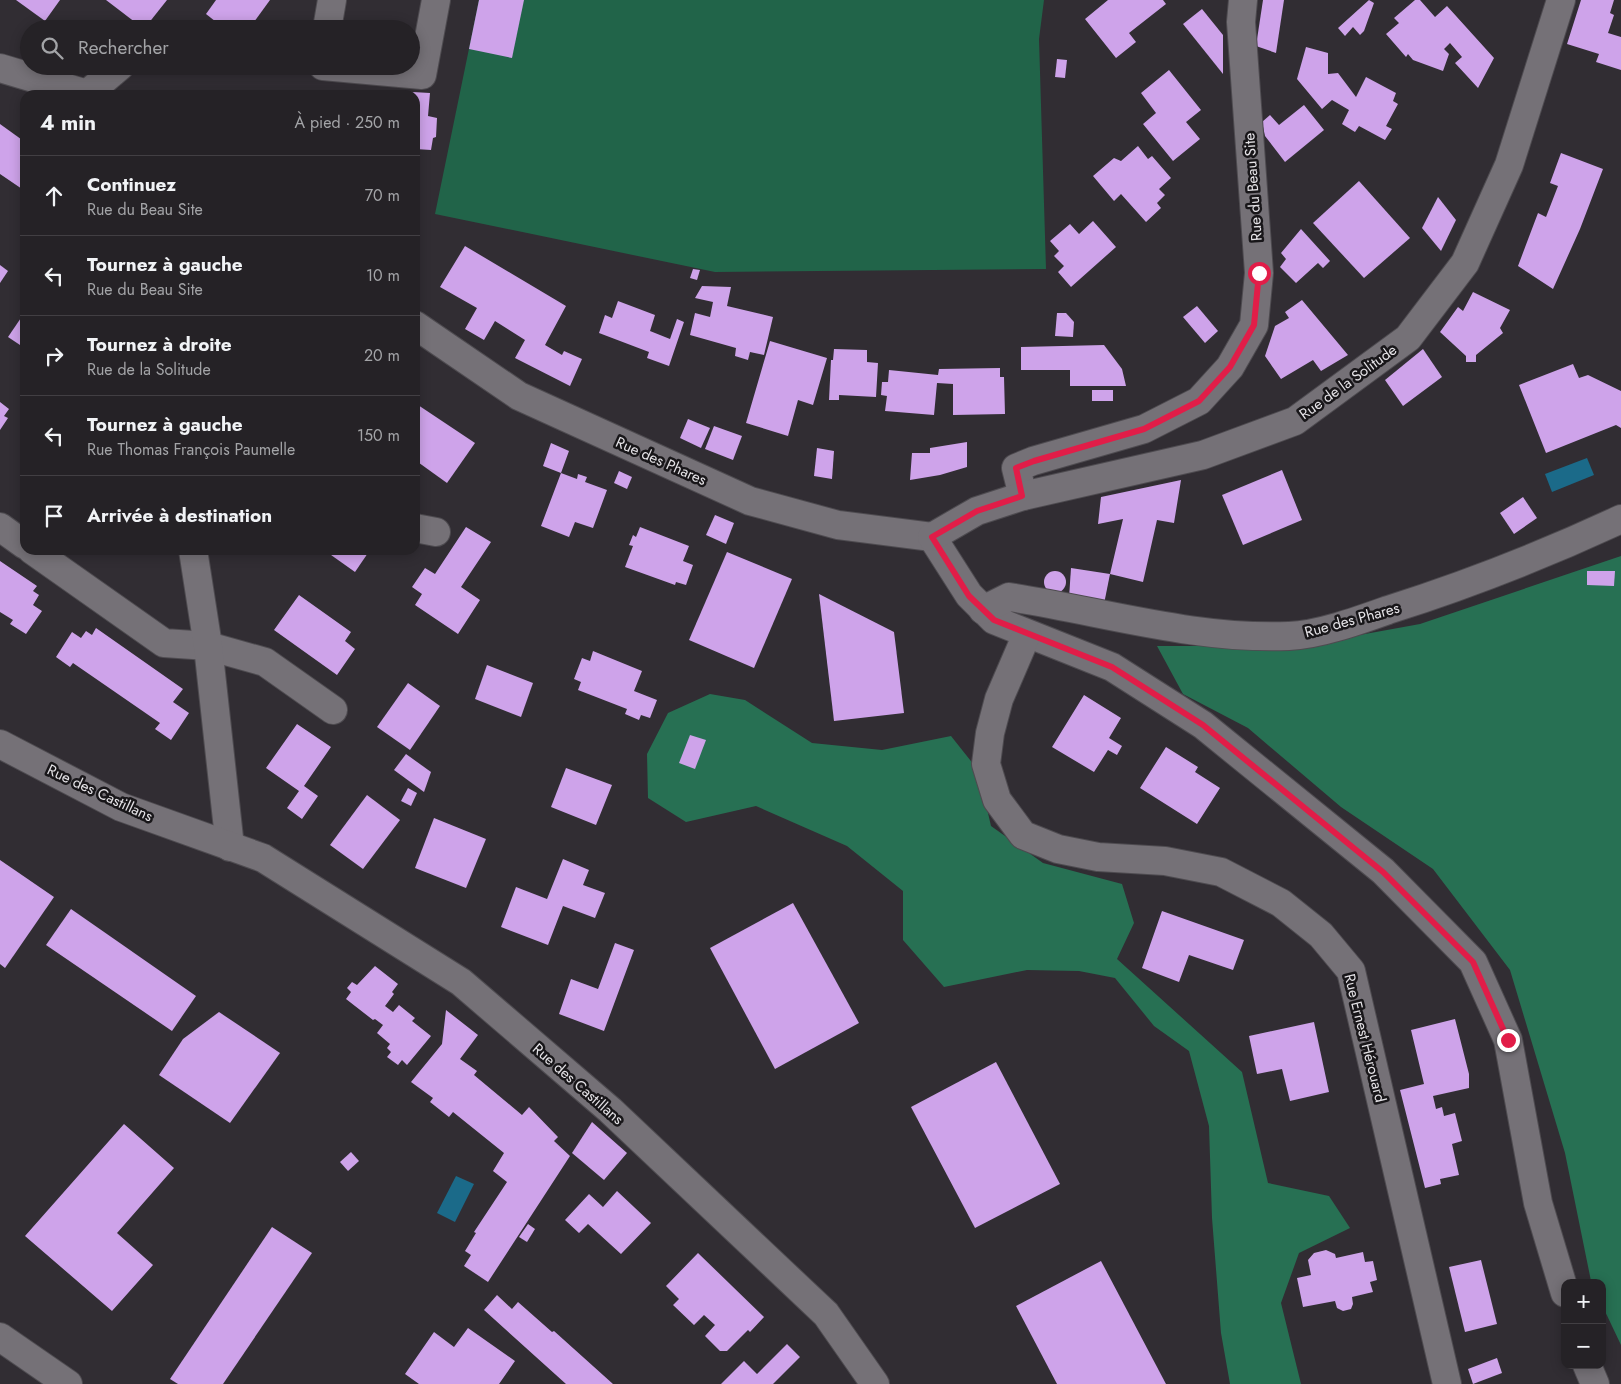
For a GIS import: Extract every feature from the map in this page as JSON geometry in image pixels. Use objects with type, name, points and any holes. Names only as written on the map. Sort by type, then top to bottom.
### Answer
[{"type":"street","points":[[329,20],[332,0]]},
{"type":"street","points":[[420,75],[422,75],[436,0]]},
{"type":"street","name":"Rue du Beau Site","points":[[1022,496],[1016,468],[1144,429],[1199,401],[1230,367],[1254,325],[1259,273],[1241,22],[1243,0]]},
{"type":"street","name":"Rue de la Solitude","points":[[932,537],[977,511],[1022,496],[1203,455],[1295,420],[1408,338],[1466,263],[1509,165],[1561,0]]},
{"type":"street","points":[[0,68],[20,74]]},
{"type":"street","points":[[23,75],[71,90]]},
{"type":"street","points":[[93,90],[110,75]]},
{"type":"street","name":"Rue des Phares","points":[[420,328],[519,396],[750,501],[838,525],[932,537]]},
{"type":"street","name":"Rue des Phares","points":[[983,610],[1009,597],[1222,635],[1291,636],[1351,623],[1423,599],[1574,541],[1621,519]]},
{"type":"street","points":[[0,527],[20,541]]},
{"type":"street","points":[[932,537],[969,596],[994,620],[1112,667],[1203,725],[1383,872],[1473,962],[1508,1040],[1538,1204],[1561,1280]]},
{"type":"street","points":[[39,555],[164,643],[208,646],[265,662],[333,710]]},
{"type":"street","points":[[194,555],[208,646],[230,847]]},
{"type":"street","name":"Rue Ernest Hérouard","points":[[1027,634],[999,699],[990,734],[986,764],[997,800],[1023,834],[1058,849],[1098,857],[1165,860],[1222,872],[1281,903],[1322,935],[1351,971],[1447,1384]]},
{"type":"street","name":"Rue des Castillans","points":[[0,744],[121,807],[263,858],[461,982],[610,1110],[826,1314],[875,1384]]},
{"type":"street","points":[[0,1337],[68,1384]]},
{"type":"street","points":[[1589,1369],[1595,1384]]},
{"type":"green space","points":[[479,0],[1044,0],[1039,39],[1046,269],[715,272],[435,214]]},
{"type":"green space","points":[[1621,556],[1621,1345],[1606,1313],[1606,1279],[1591,1279],[1565,1153],[1510,970],[1433,869],[1341,807],[1248,728],[1183,694],[1157,646],[1299,646],[1420,624]]},
{"type":"green space","points":[[710,694],[745,700],[812,743],[882,750],[951,736],[978,770],[991,826],[1043,863],[1122,884],[1134,923],[1117,959],[1242,1072],[1268,1183],[1329,1196],[1350,1228],[1299,1253],[1281,1303],[1301,1384],[1230,1384],[1221,1333],[1212,1218],[1209,1126],[1189,1051],[1154,1026],[1115,978],[1079,971],[1027,970],[944,987],[903,940],[903,891],[847,846],[756,806],[686,822],[648,798],[647,754],[668,713]]},
{"type":"water","points":[[1587,458],[1594,475],[1552,492],[1545,474]]},
{"type":"water","points":[[456,1176],[474,1184],[455,1222],[437,1213]]},
{"type":"building","points":[[16,0],[60,0],[46,20]]},
{"type":"building","points":[[106,0],[167,0],[151,20],[132,20]]},
{"type":"building","points":[[216,0],[270,0],[256,20],[214,20],[206,14]]},
{"type":"building","points":[[479,0],[524,0],[512,58],[469,49]]},
{"type":"building","points":[[1108,0],[1163,0],[1166,4],[1129,33],[1136,42],[1116,58],[1085,19]]},
{"type":"building","points":[[1263,0],[1284,0],[1276,53],[1256,46]]},
{"type":"building","points":[[1369,0],[1374,3],[1364,31],[1360,35],[1353,27],[1345,36],[1338,28]]},
{"type":"building","points":[[1415,0],[1420,0],[1435,17],[1447,6],[1494,58],[1478,88],[1455,63],[1462,57],[1450,43],[1444,49],[1449,54],[1443,71],[1413,60],[1408,54],[1406,57],[1386,34],[1399,23],[1394,18]]},
{"type":"building","points":[[1581,0],[1614,0],[1610,13],[1614,15],[1608,33],[1621,37],[1621,70],[1596,62],[1599,54],[1567,44]]},
{"type":"building","points":[[1202,9],[1223,35],[1223,74],[1183,24]]},
{"type":"building","points":[[1306,47],[1328,53],[1328,74],[1338,73],[1356,97],[1366,77],[1396,93],[1393,101],[1398,104],[1386,126],[1392,129],[1385,140],[1359,126],[1355,132],[1342,124],[1349,110],[1332,100],[1322,109],[1297,79]]},
{"type":"building","points":[[1057,59],[1067,60],[1065,78],[1055,77]]},
{"type":"building","points":[[1169,70],[1201,110],[1186,122],[1200,139],[1173,161],[1143,124],[1156,113],[1141,93]]},
{"type":"building","points":[[420,92],[430,93],[428,116],[437,118],[436,137],[433,138],[431,150],[420,149]]},
{"type":"building","points":[[1304,105],[1324,130],[1285,162],[1265,136],[1262,122],[1270,115],[1279,125]]},
{"type":"building","points":[[0,124],[20,138],[20,188],[0,174]]},
{"type":"building","points":[[1138,146],[1148,159],[1152,156],[1171,178],[1159,189],[1165,195],[1157,203],[1161,208],[1146,222],[1121,194],[1114,201],[1093,176],[1114,158],[1121,161]]},
{"type":"building","points":[[1561,153],[1603,169],[1580,229],[1553,289],[1518,266],[1538,213],[1546,217],[1558,186],[1550,183]]},
{"type":"building","points":[[1359,181],[1410,238],[1364,278],[1313,223]]},
{"type":"building","points":[[1438,197],[1456,220],[1441,251],[1422,228]]},
{"type":"building","points":[[1093,221],[1116,247],[1071,287],[1058,272],[1064,266],[1054,256],[1059,251],[1050,241],[1070,224],[1079,234]]},
{"type":"building","points":[[1301,229],[1330,261],[1323,268],[1318,263],[1296,283],[1280,267],[1286,259],[1281,253]]},
{"type":"building","points":[[465,246],[566,306],[545,345],[562,355],[564,351],[582,359],[570,386],[515,358],[525,340],[495,321],[484,340],[465,329],[477,308],[440,287]]},
{"type":"building","points":[[0,265],[8,271],[0,283]]},
{"type":"building","points":[[693,269],[700,270],[697,280],[690,278]]},
{"type":"building","points":[[702,286],[731,287],[727,306],[773,317],[764,355],[750,352],[748,360],[735,356],[736,348],[690,335],[695,313],[710,317],[713,302],[695,298]]},
{"type":"building","points":[[1473,292],[1510,310],[1500,328],[1503,333],[1476,355],[1476,362],[1466,362],[1466,356],[1440,332],[1458,307],[1463,311]]},
{"type":"building","points":[[1302,300],[1348,355],[1321,371],[1313,360],[1281,379],[1265,356],[1275,326],[1289,318],[1285,312]]},
{"type":"building","points":[[618,301],[655,315],[650,331],[670,339],[677,319],[684,322],[669,366],[647,358],[649,352],[599,333],[605,315],[612,318]]},
{"type":"building","points":[[1197,306],[1218,331],[1205,343],[1183,317]]},
{"type":"building","points":[[1057,313],[1066,313],[1074,322],[1073,337],[1055,336]]},
{"type":"building","points":[[20,319],[20,345],[8,337]]},
{"type":"building","points":[[770,341],[827,358],[813,405],[798,400],[788,436],[746,423]]},
{"type":"building","points":[[1104,345],[1122,369],[1126,386],[1070,386],[1070,370],[1021,370],[1021,347]]},
{"type":"building","points":[[834,349],[867,350],[867,362],[878,363],[876,397],[839,395],[839,400],[829,400],[831,360],[833,360]]},
{"type":"building","points":[[1423,349],[1442,377],[1403,406],[1385,380]]},
{"type":"building","points":[[1573,364],[1579,378],[1588,375],[1621,391],[1621,428],[1616,425],[1546,453],[1519,385]]},
{"type":"building","points":[[1000,368],[1000,377],[1004,377],[1005,414],[953,415],[953,384],[937,383],[934,415],[885,411],[887,396],[881,395],[882,382],[888,382],[889,370],[938,375],[939,369]]},
{"type":"building","points":[[1092,390],[1113,390],[1113,401],[1092,401]]},
{"type":"building","points":[[0,402],[9,409],[4,416],[8,418],[0,430]]},
{"type":"building","points":[[420,406],[475,443],[447,483],[420,464]]},
{"type":"building","points":[[688,419],[710,428],[701,448],[680,438]]},
{"type":"building","points":[[714,426],[742,436],[733,460],[705,449]]},
{"type":"building","points":[[967,442],[967,467],[940,475],[910,480],[912,453],[930,453],[930,448]]},
{"type":"building","points":[[551,443],[569,451],[561,473],[543,466]]},
{"type":"building","points":[[817,448],[834,451],[832,479],[814,476]]},
{"type":"building","points":[[1282,470],[1302,520],[1243,545],[1222,495]]},
{"type":"building","points":[[619,471],[632,477],[627,489],[614,483]]},
{"type":"building","points":[[561,473],[577,479],[578,474],[587,477],[585,482],[607,490],[593,528],[575,522],[569,537],[541,526]]},
{"type":"building","points":[[1181,480],[1174,523],[1157,520],[1143,582],[1110,574],[1123,519],[1098,524],[1101,497]]},
{"type":"building","points":[[1523,497],[1537,518],[1514,534],[1500,513]]},
{"type":"building","points":[[715,515],[734,523],[726,544],[706,535]]},
{"type":"building","points":[[466,527],[491,542],[461,587],[480,600],[458,634],[415,605],[422,594],[412,587],[425,568],[435,574]]},
{"type":"building","points":[[640,527],[689,546],[683,561],[693,565],[686,585],[676,582],[675,585],[625,567],[633,546],[629,545],[633,535],[636,537]]},
{"type":"building","points":[[727,552],[792,579],[754,668],[689,640]]},
{"type":"building","points":[[331,555],[367,555],[355,572]]},
{"type":"building","points":[[0,561],[37,586],[33,591],[39,595],[33,605],[42,611],[26,634],[10,624],[13,620],[0,612]]},
{"type":"building","points":[[1071,568],[1110,574],[1104,604],[1069,598]]},
{"type":"building","points":[[1055,571],[1063,574],[1066,582],[1063,590],[1055,593],[1047,590],[1044,582],[1047,574]]},
{"type":"building","points":[[1587,571],[1615,571],[1614,586],[1587,585]]},
{"type":"building","points":[[819,594],[894,632],[904,713],[834,721]]},
{"type":"building","points":[[299,595],[351,632],[345,641],[355,649],[337,675],[274,630]]},
{"type":"building","points":[[96,628],[183,689],[173,702],[189,713],[171,740],[155,729],[160,723],[73,663],[70,667],[56,657],[72,632],[81,638],[86,631],[92,635]]},
{"type":"building","points":[[593,651],[642,671],[634,691],[657,700],[650,718],[641,715],[639,720],[625,714],[627,709],[578,690],[581,682],[574,679],[582,658],[590,661]]},
{"type":"building","points":[[487,665],[533,683],[521,717],[475,699]]},
{"type":"building","points":[[408,683],[440,706],[410,750],[377,727]]},
{"type":"building","points":[[1084,695],[1121,718],[1109,738],[1122,746],[1117,755],[1108,750],[1094,772],[1052,747]]},
{"type":"building","points":[[297,724],[331,747],[304,786],[318,796],[302,819],[287,808],[299,791],[266,768]]},
{"type":"building","points":[[690,735],[706,740],[695,769],[679,763]]},
{"type":"building","points":[[1166,747],[1198,767],[1195,772],[1220,788],[1197,824],[1140,788]]},
{"type":"building","points":[[406,754],[431,772],[424,792],[394,770]]},
{"type":"building","points":[[566,768],[612,785],[596,825],[551,807]]},
{"type":"building","points":[[408,788],[417,793],[411,806],[401,801]]},
{"type":"building","points":[[367,795],[400,820],[363,869],[330,845]]},
{"type":"building","points":[[434,818],[486,839],[466,888],[415,868]]},
{"type":"building","points":[[563,859],[589,870],[583,885],[605,893],[595,918],[563,906],[548,945],[501,927],[516,887],[547,899]]},
{"type":"building","points":[[0,860],[54,897],[5,968],[0,964]]},
{"type":"building","points":[[793,903],[859,1023],[775,1069],[710,948]]},
{"type":"building","points":[[71,909],[196,996],[172,1031],[46,945]]},
{"type":"building","points":[[1162,911],[1244,940],[1233,970],[1189,955],[1179,982],[1142,968]]},
{"type":"building","points":[[615,943],[634,950],[604,1031],[559,1014],[571,979],[598,989]]},
{"type":"building","points":[[375,966],[398,984],[392,992],[394,994],[385,1006],[393,1012],[399,1005],[415,1018],[412,1021],[431,1036],[407,1065],[402,1060],[398,1065],[387,1057],[391,1052],[387,1048],[390,1044],[377,1033],[383,1025],[375,1019],[373,1020],[346,999],[351,992],[347,988],[352,982],[357,985]]},
{"type":"building","points":[[446,1010],[478,1035],[460,1059],[477,1071],[474,1075],[522,1115],[529,1107],[558,1137],[554,1141],[570,1156],[488,1282],[464,1266],[471,1255],[465,1251],[476,1233],[474,1232],[507,1182],[493,1171],[504,1153],[453,1112],[449,1117],[430,1102],[433,1098],[411,1082],[442,1044]]},
{"type":"building","points":[[219,1012],[280,1053],[230,1123],[159,1075],[183,1039]]},
{"type":"building","points":[[1455,1019],[1469,1074],[1469,1088],[1433,1096],[1436,1109],[1442,1107],[1444,1116],[1455,1113],[1462,1141],[1452,1144],[1459,1175],[1440,1179],[1441,1184],[1425,1188],[1400,1090],[1424,1084],[1411,1030]]},
{"type":"building","points":[[1314,1022],[1329,1092],[1290,1101],[1282,1069],[1257,1074],[1249,1036]]},
{"type":"building","points":[[996,1062],[1060,1184],[975,1228],[911,1107]]},
{"type":"building","points":[[592,1122],[627,1153],[604,1180],[572,1153]]},
{"type":"building","points":[[124,1124],[174,1168],[117,1233],[153,1265],[112,1311],[25,1236]]},
{"type":"building","points":[[351,1152],[359,1161],[348,1171],[340,1162]]},
{"type":"building","points":[[617,1191],[651,1223],[621,1254],[588,1224],[579,1233],[565,1220],[589,1194],[603,1207]]},
{"type":"building","points":[[528,1224],[535,1229],[527,1242],[519,1237]]},
{"type":"building","points":[[272,1227],[312,1253],[223,1384],[178,1384],[170,1379]]},
{"type":"building","points":[[1326,1250],[1335,1254],[1336,1258],[1363,1252],[1365,1262],[1373,1261],[1377,1280],[1370,1282],[1373,1292],[1352,1297],[1353,1304],[1351,1309],[1343,1311],[1337,1308],[1335,1301],[1303,1307],[1297,1278],[1311,1275],[1308,1260],[1314,1253]]},
{"type":"building","points":[[698,1253],[764,1317],[750,1332],[748,1330],[727,1351],[720,1351],[705,1336],[715,1325],[704,1315],[694,1325],[673,1305],[679,1299],[666,1286]]},
{"type":"building","points":[[1481,1260],[1497,1324],[1465,1332],[1449,1267]]},
{"type":"building","points":[[1101,1261],[1166,1384],[1057,1384],[1016,1306]]},
{"type":"building","points":[[497,1295],[512,1309],[518,1302],[552,1332],[554,1331],[613,1384],[566,1384],[484,1310]]},
{"type":"building","points":[[468,1328],[515,1361],[499,1384],[419,1384],[405,1374],[434,1332],[454,1347]]},
{"type":"building","points":[[787,1344],[800,1357],[773,1384],[721,1384],[744,1361],[757,1374]]},
{"type":"building","points":[[1497,1358],[1502,1373],[1473,1384],[1468,1369]]},
{"type":"route","points":[[1259,273],[1254,325],[1230,367],[1199,401],[1144,429],[1016,468],[1022,496],[977,511],[932,537],[969,596],[994,620],[1112,667],[1203,725],[1383,872],[1473,962],[1508,1040]]}]
